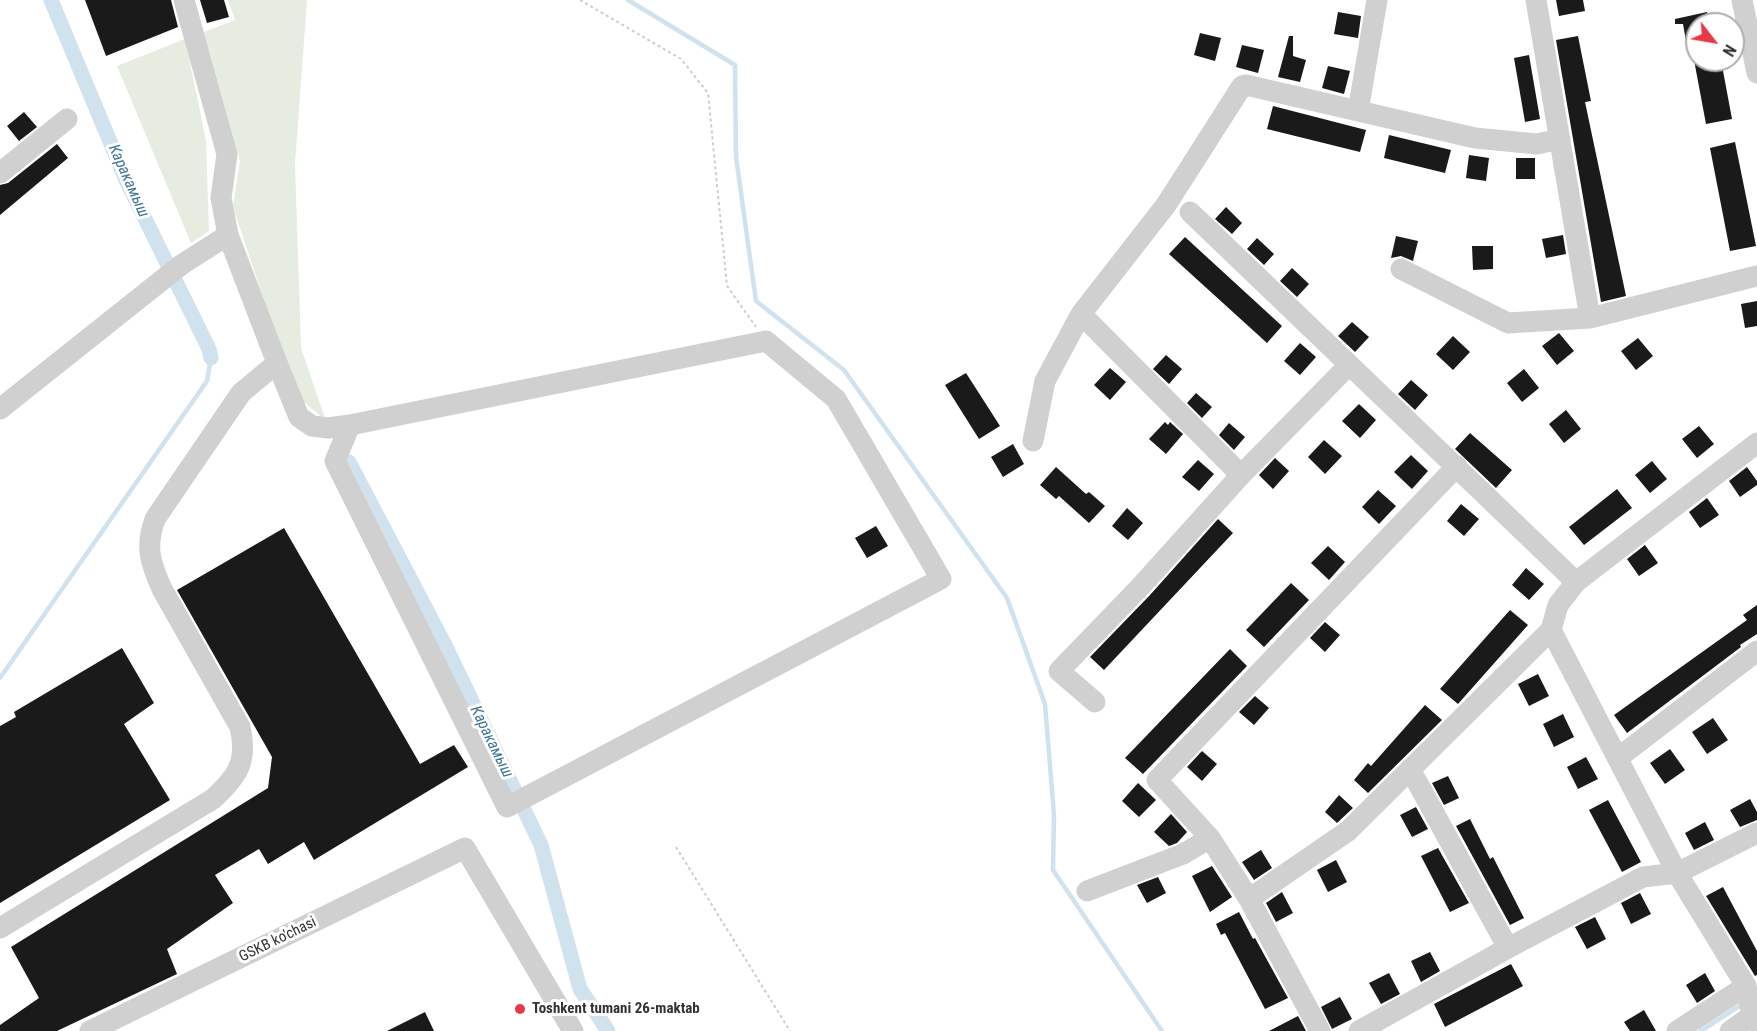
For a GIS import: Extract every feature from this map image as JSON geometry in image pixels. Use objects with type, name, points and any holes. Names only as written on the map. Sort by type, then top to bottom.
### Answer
[{"type":"street","points":[[184,0],[227,154],[221,198],[228,235],[299,417],[312,426],[328,428],[350,425],[766,341],[836,399],[941,579],[507,807],[335,461],[350,425]]},
{"type":"street","points":[[1358,111],[1377,0]]},
{"type":"street","points":[[1536,0],[1590,318]]},
{"type":"street","points":[[1742,0],[1757,73]]},
{"type":"street","points":[[1033,441],[1046,381],[1081,314],[1166,205],[1242,86],[1246,85],[1475,138],[1537,144],[1560,139]]},
{"type":"street","points":[[0,173],[67,118]]},
{"type":"street","points":[[1190,212],[1348,366],[1457,466],[1576,582]]},
{"type":"street","points":[[0,409],[156,284],[228,235]]},
{"type":"street","points":[[1401,269],[1508,323],[1590,318],[1757,276]]},
{"type":"street","points":[[1081,314],[1241,476]]},
{"type":"street","points":[[0,928],[213,799],[236,774],[244,745],[240,727],[162,589],[153,570],[149,553],[149,535],[155,519],[241,393],[277,363]]},
{"type":"street","points":[[1095,702],[1059,671],[1141,586],[1241,476],[1348,366]]},
{"type":"street","points":[[1249,899],[1348,831],[1551,630],[1558,605],[1576,582],[1757,443]]},
{"type":"street","points":[[1320,1031],[1249,899],[1210,838],[1157,780],[1457,466]]},
{"type":"street","points":[[1551,630],[1677,873],[1752,1006]]},
{"type":"street","points":[[1618,758],[1757,651]]},
{"type":"street","points":[[1410,769],[1508,948]]},
{"type":"street","points":[[1359,1031],[1508,948],[1643,877],[1677,873],[1757,833]]},
{"type":"street","points":[[1087,891],[1183,854],[1210,838]]},
{"type":"street","name":"GSKB ko'chasi","points":[[90,1031],[465,848],[573,1031]]},
{"type":"street","points":[[1677,1031],[1752,1006]]},
{"type":"street","points":[[1730,1031],[1752,1006]]},
{"type":"path","points":[[580,0],[681,59],[708,93],[727,286],[766,341]]},
{"type":"path","points":[[676,847],[790,1031]]},
{"type":"shaded area","points":[[228,0],[307,0],[295,163],[301,348],[326,421],[304,402],[286,366],[233,207],[240,161],[204,32],[235,20]]},
{"type":"shaded area","points":[[185,39],[206,140],[209,231],[191,243],[117,66]]},
{"type":"building","points":[[85,0],[171,0],[178,27],[106,56]]},
{"type":"building","points":[[200,0],[224,0],[229,17],[207,23]]},
{"type":"building","points":[[1556,0],[1583,0],[1585,11],[1559,16]]},
{"type":"building","points":[[1338,12],[1361,16],[1358,38],[1334,34]]},
{"type":"building","points":[[1685,17],[1685,35],[1683,24],[1675,24],[1675,19]]},
{"type":"building","points":[[1200,33],[1221,38],[1215,61],[1194,55]]},
{"type":"building","points":[[1289,36],[1293,36],[1293,56],[1306,60],[1300,82],[1278,77]]},
{"type":"building","points":[[1578,36],[1591,101],[1585,102],[1626,296],[1601,302],[1556,40]]},
{"type":"building","points":[[1242,45],[1264,50],[1258,73],[1236,67]]},
{"type":"building","points":[[1529,55],[1540,119],[1525,122],[1514,58]]},
{"type":"building","points":[[1328,66],[1350,71],[1344,94],[1322,88]]},
{"type":"building","points":[[1696,72],[1723,72],[1732,119],[1706,124]]},
{"type":"building","points":[[1273,106],[1366,130],[1360,152],[1267,129]]},
{"type":"building","points":[[24,112],[37,127],[19,141],[7,126]]},
{"type":"building","points":[[1389,135],[1451,150],[1445,173],[1384,158]]},
{"type":"building","points":[[1735,142],[1756,246],[1730,251],[1710,148]]},
{"type":"building","points":[[57,144],[68,158],[0,215],[0,185],[8,183]]},
{"type":"building","points":[[1469,155],[1489,158],[1486,181],[1466,178]]},
{"type":"building","points":[[1516,158],[1535,158],[1535,179],[1516,179]]},
{"type":"building","points":[[1226,207],[1242,223],[1232,234],[1215,219]]},
{"type":"building","points":[[1563,235],[1566,254],[1546,258],[1542,239]]},
{"type":"building","points":[[1396,236],[1418,241],[1413,261],[1401,256],[1391,258]]},
{"type":"building","points":[[1185,237],[1282,326],[1267,343],[1169,254]]},
{"type":"building","points":[[1257,238],[1274,254],[1264,265],[1247,249]]},
{"type":"building","points":[[1472,246],[1493,246],[1493,269],[1473,270]]},
{"type":"building","points":[[1292,268],[1309,284],[1297,297],[1280,281]]},
{"type":"building","points":[[1757,301],[1757,326],[1745,328],[1741,304]]},
{"type":"building","points":[[1352,322],[1369,337],[1355,352],[1338,336]]},
{"type":"building","points":[[1559,333],[1574,351],[1557,365],[1542,346]]},
{"type":"building","points":[[1453,336],[1470,352],[1453,370],[1436,354]]},
{"type":"building","points":[[1638,338],[1653,356],[1636,370],[1621,351]]},
{"type":"building","points":[[1300,343],[1316,357],[1300,375],[1284,361]]},
{"type":"building","points":[[1166,355],[1182,369],[1169,384],[1153,369]]},
{"type":"building","points":[[1110,368],[1126,382],[1110,400],[1094,385]]},
{"type":"building","points":[[1524,369],[1539,388],[1522,402],[1507,383]]},
{"type":"building","points":[[966,373],[1000,426],[979,439],[945,385]]},
{"type":"building","points":[[1411,380],[1428,395],[1415,410],[1398,394]]},
{"type":"building","points":[[1196,393],[1212,407],[1202,418],[1187,403]]},
{"type":"building","points":[[1359,404],[1376,420],[1360,438],[1342,421]]},
{"type":"building","points":[[1566,410],[1581,429],[1564,443],[1549,424]]},
{"type":"building","points":[[1165,422],[1168,425],[1170,422],[1183,434],[1166,454],[1149,439]]},
{"type":"building","points":[[1229,423],[1245,437],[1234,450],[1219,435]]},
{"type":"building","points":[[1699,426],[1714,444],[1697,458],[1682,439]]},
{"type":"building","points":[[1470,433],[1512,470],[1496,488],[1455,449]]},
{"type":"building","points":[[1324,440],[1342,456],[1325,474],[1308,457]]},
{"type":"building","points":[[1013,444],[1024,464],[1003,477],[991,457]]},
{"type":"building","points":[[1411,455],[1428,471],[1412,489],[1394,472]]},
{"type":"building","points":[[1275,458],[1289,471],[1273,489],[1259,475]]},
{"type":"building","points":[[1198,460],[1214,474],[1199,491],[1182,477]]},
{"type":"building","points":[[1652,461],[1667,479],[1650,493],[1635,475]]},
{"type":"building","points":[[1056,467],[1086,494],[1089,492],[1105,506],[1089,523],[1059,496],[1056,499],[1040,485]]},
{"type":"building","points":[[1747,467],[1757,481],[1757,485],[1740,497],[1729,481]]},
{"type":"building","points":[[1617,489],[1632,508],[1584,545],[1569,527]]},
{"type":"building","points":[[1378,490],[1396,506],[1379,524],[1362,507]]},
{"type":"building","points":[[1707,498],[1719,515],[1700,528],[1689,512]]},
{"type":"building","points":[[1461,504],[1479,519],[1464,536],[1447,521]]},
{"type":"building","points":[[1127,508],[1143,523],[1128,540],[1112,526]]},
{"type":"building","points":[[1218,519],[1233,533],[1104,670],[1090,657],[1150,595]]},
{"type":"building","points":[[876,526],[888,546],[867,558],[855,538]]},
{"type":"building","points":[[284,528],[420,764],[454,745],[468,767],[314,860],[304,842],[268,864],[259,849],[215,875],[233,903],[167,949],[177,974],[57,1031],[0,1031],[0,1025],[39,998],[11,947],[268,788],[272,757],[177,590]]},
{"type":"building","points":[[1645,545],[1658,563],[1639,576],[1627,559]]},
{"type":"building","points":[[1328,546],[1345,562],[1329,580],[1311,563]]},
{"type":"building","points":[[1526,568],[1544,584],[1529,600],[1512,585]]},
{"type":"building","points":[[1291,583],[1309,600],[1264,647],[1246,630]]},
{"type":"building","points":[[1757,605],[1757,634],[1627,733],[1614,715],[1747,620],[1743,615]]},
{"type":"building","points":[[1510,610],[1528,625],[1458,704],[1440,689]]},
{"type":"building","points":[[1325,622],[1340,635],[1325,652],[1310,638]]},
{"type":"building","points":[[122,648],[154,703],[124,724],[170,800],[0,903],[0,726],[16,717],[14,712]]},
{"type":"building","points":[[1230,649],[1247,666],[1143,774],[1125,758]]},
{"type":"building","points":[[1538,674],[1549,696],[1529,706],[1518,684]]},
{"type":"building","points":[[1255,696],[1269,708],[1254,725],[1239,712]]},
{"type":"building","points":[[1425,705],[1442,720],[1368,793],[1354,780],[1368,763],[1371,766]]},
{"type":"building","points":[[1563,714],[1574,737],[1554,747],[1543,724]]},
{"type":"building","points":[[1713,718],[1728,740],[1707,754],[1692,732]]},
{"type":"building","points":[[1670,749],[1685,770],[1665,784],[1650,763]]},
{"type":"building","points":[[1202,751],[1217,764],[1202,781],[1187,767]]},
{"type":"building","points":[[1586,757],[1598,779],[1578,789],[1567,767]]},
{"type":"building","points":[[1448,776],[1459,798],[1444,805],[1432,783]]},
{"type":"building","points":[[1138,783],[1156,800],[1139,817],[1122,801]]},
{"type":"building","points":[[1339,795],[1353,808],[1337,823],[1325,812]]},
{"type":"building","points":[[1750,799],[1757,812],[1757,820],[1740,827],[1730,810]]},
{"type":"building","points":[[1608,800],[1641,862],[1622,872],[1589,810]]},
{"type":"building","points":[[1416,807],[1428,829],[1412,837],[1400,815]]},
{"type":"building","points":[[1171,814],[1187,832],[1177,843],[1169,846],[1154,832]]},
{"type":"building","points":[[1470,819],[1490,859],[1493,857],[1524,918],[1510,925],[1456,826]]},
{"type":"building","points":[[1705,822],[1714,840],[1694,850],[1685,833]]},
{"type":"building","points":[[1438,848],[1469,903],[1450,912],[1421,856]]},
{"type":"building","points":[[1261,850],[1272,868],[1254,880],[1242,862]]},
{"type":"building","points":[[1336,860],[1347,882],[1328,892],[1317,870]]},
{"type":"building","points":[[1212,866],[1232,897],[1210,912],[1192,876]]},
{"type":"building","points":[[1158,877],[1166,893],[1147,903],[1137,885]]},
{"type":"building","points":[[1723,887],[1757,951],[1757,975],[1755,976],[1706,896]]},
{"type":"building","points":[[1282,892],[1293,913],[1276,922],[1266,903]]},
{"type":"building","points":[[1640,893],[1651,914],[1631,924],[1621,903]]},
{"type":"building","points":[[1239,912],[1288,998],[1265,1009],[1225,933],[1221,935],[1216,924]]},
{"type":"building","points":[[1595,917],[1606,939],[1587,949],[1575,927]]},
{"type":"building","points":[[1430,952],[1440,971],[1421,982],[1411,961]]},
{"type":"building","points":[[1511,964],[1523,986],[1445,1027],[1434,1004]]},
{"type":"building","points":[[1389,973],[1400,994],[1381,1004],[1369,983]]},
{"type":"building","points":[[1705,973],[1715,991],[1697,1003],[1686,985]]},
{"type":"building","points":[[1340,997],[1352,1019],[1332,1029],[1321,1007]]},
{"type":"building","points":[[1644,1010],[1656,1031],[1630,1031],[1624,1022]]},
{"type":"building","points":[[425,1012],[434,1031],[387,1031]]},
{"type":"building","points":[[1298,1016],[1306,1031],[1269,1031]]},
{"type":"waterway","name":"Каракамыш","points":[[51,0],[126,180],[209,349],[211,358]]},
{"type":"waterway","points":[[628,0],[735,65],[736,157],[756,301],[844,370],[1007,598],[1045,704],[1054,815],[1053,870],[1162,1031]]},
{"type":"waterway","points":[[0,678],[207,381],[211,358]]},
{"type":"waterway","name":"Каракамыш","points":[[349,462],[446,647],[541,845],[580,989],[608,1031]]},
{"type":"waterway","points":[[1701,1031],[1744,1003]]},
{"type":"place","name":"Toshkent tumani 26-maktab","points":[[520,1009]]}]
